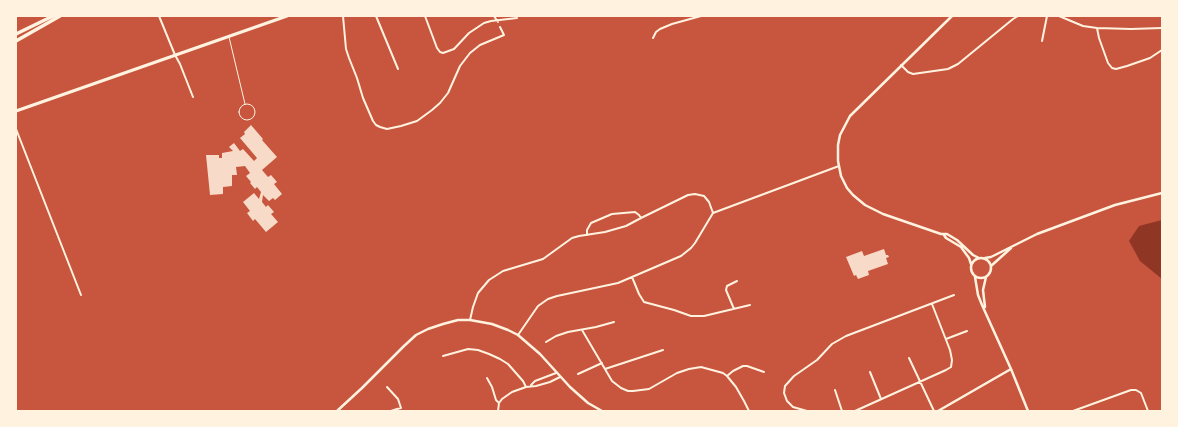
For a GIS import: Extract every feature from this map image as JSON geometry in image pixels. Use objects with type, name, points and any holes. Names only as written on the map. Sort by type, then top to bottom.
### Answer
[{"type":"highway","points":[[16,34],[52,16]]},
{"type":"highway","points":[[16,41],[60,16]]},
{"type":"main road","points":[[16,111],[286,16]]},
{"type":"street","points":[[160,16],[193,97]]},
{"type":"street","points":[[343,16],[349,58],[363,98],[376,125],[387,128],[401,126],[417,121],[440,103],[448,93],[460,66],[470,53],[480,45],[504,35],[500,27]]},
{"type":"street","points":[[376,16],[398,69]]},
{"type":"street","points":[[425,16],[437,48],[443,53],[454,49],[469,33],[484,23],[517,18]]},
{"type":"street","points":[[494,16],[497,21]]},
{"type":"street","points":[[653,38],[656,32],[660,29],[701,16]]},
{"type":"street","points":[[952,16],[861,104],[850,116],[844,126],[838,145],[838,161],[841,176],[847,188],[853,195],[865,205],[883,214],[944,235],[947,234],[957,240],[973,255],[979,258],[985,258],[991,257],[1012,247],[1031,236],[1116,205],[1162,193]]},
{"type":"street","points":[[901,65],[908,72],[913,74],[948,69],[958,64],[1018,16]]},
{"type":"street","points":[[1042,41],[1047,16]]},
{"type":"street","points":[[1059,16],[1083,26],[1097,28],[1162,28]]},
{"type":"street","points":[[1097,28],[1097,34],[1101,45],[1108,63],[1112,68],[1120,68],[1139,62],[1150,58],[1162,50]]},
{"type":"street","points":[[16,130],[80,295]]},
{"type":"street","points":[[518,335],[538,306],[548,299],[606,286],[677,258],[686,253],[695,243],[714,213],[839,166]]},
{"type":"street","points":[[470,320],[478,293],[484,284],[494,275],[543,259],[572,238],[626,226],[688,195],[695,194],[704,196],[709,202],[714,213]]},
{"type":"street","points":[[587,235],[587,230],[590,223],[612,214],[635,212],[640,215],[641,218]]},
{"type":"street","points":[[944,235],[946,238],[961,247],[969,258],[971,264],[970,270],[975,277],[980,299],[985,312],[1028,411]]},
{"type":"street","points":[[991,266],[1012,247]]},
{"type":"street","points":[[971,264],[979,258]]},
{"type":"street","points":[[985,258],[991,266],[991,271],[986,277],[983,290],[985,312]]},
{"type":"street","points":[[632,277],[641,298],[647,304],[669,308],[693,317],[704,316],[750,305]]},
{"type":"street","points":[[975,277],[981,279],[986,277]]},
{"type":"street","points":[[734,309],[726,290],[727,286],[737,281]]},
{"type":"street","points":[[807,411],[793,407],[787,401],[784,386],[794,376],[812,364],[832,344],[846,336],[954,295]]},
{"type":"street","points":[[854,411],[946,370],[951,366],[951,355],[932,304]]},
{"type":"street","points":[[337,411],[414,337],[428,329],[458,320],[470,320],[492,324],[518,335],[540,354],[556,373],[584,399],[602,411]]},
{"type":"street","points":[[546,342],[563,333],[614,322]]},
{"type":"street","points":[[582,330],[612,381],[621,388],[628,391],[649,389],[677,373],[695,368],[701,368],[723,373],[727,376],[736,387],[748,411]]},
{"type":"street","points":[[946,340],[967,331]]},
{"type":"street","points":[[442,356],[468,349],[484,352],[508,364],[523,381],[526,387]]},
{"type":"street","points":[[605,370],[663,350]]},
{"type":"street","points":[[909,358],[934,411]]},
{"type":"street","points":[[578,374],[602,363]]},
{"type":"street","points":[[727,376],[743,366],[764,372]]},
{"type":"street","points":[[938,411],[1011,369]]},
{"type":"street","points":[[870,372],[881,399]]},
{"type":"street","points":[[530,386],[535,381],[556,373]]},
{"type":"street","points":[[498,411],[499,403],[502,398],[507,395],[526,387],[536,386],[560,377]]},
{"type":"street","points":[[487,378],[492,387],[496,400],[499,403]]},
{"type":"street","points":[[387,387],[398,398],[403,411]]},
{"type":"street","points":[[835,390],[842,411]]},
{"type":"street","points":[[1073,411],[1131,390],[1141,393],[1148,411]]},
{"type":"street","points":[[392,411],[401,408]]},
{"type":"lane","points":[[228,36],[245,104]]},
{"type":"lane","points":[[245,104],[249,104],[254,109],[254,114],[249,119],[244,119],[239,113],[240,108],[245,104]]},
{"type":"shaded area","points":[[1162,220],[1162,279],[1140,261],[1129,241],[1139,226]]},
{"type":"building","points":[[251,125],[277,157],[262,170],[268,177],[271,175],[277,182],[274,184],[282,194],[275,200],[273,198],[269,201],[263,195],[262,202],[266,207],[268,205],[274,212],[271,214],[278,222],[266,232],[255,219],[253,221],[247,213],[250,211],[243,202],[254,193],[259,199],[261,192],[257,187],[255,189],[250,183],[251,182],[246,176],[250,173],[245,166],[236,167],[237,175],[232,175],[232,186],[223,187],[223,194],[210,195],[206,155],[219,155],[219,158],[222,158],[222,153],[233,151],[229,147],[234,143],[240,151],[243,149],[254,161],[257,158],[240,138],[245,134],[244,132]]},
{"type":"building","points":[[884,249],[886,255],[889,257],[886,258],[888,264],[868,271],[869,275],[858,279],[856,275],[854,276],[846,257],[862,251],[864,256]]}]
